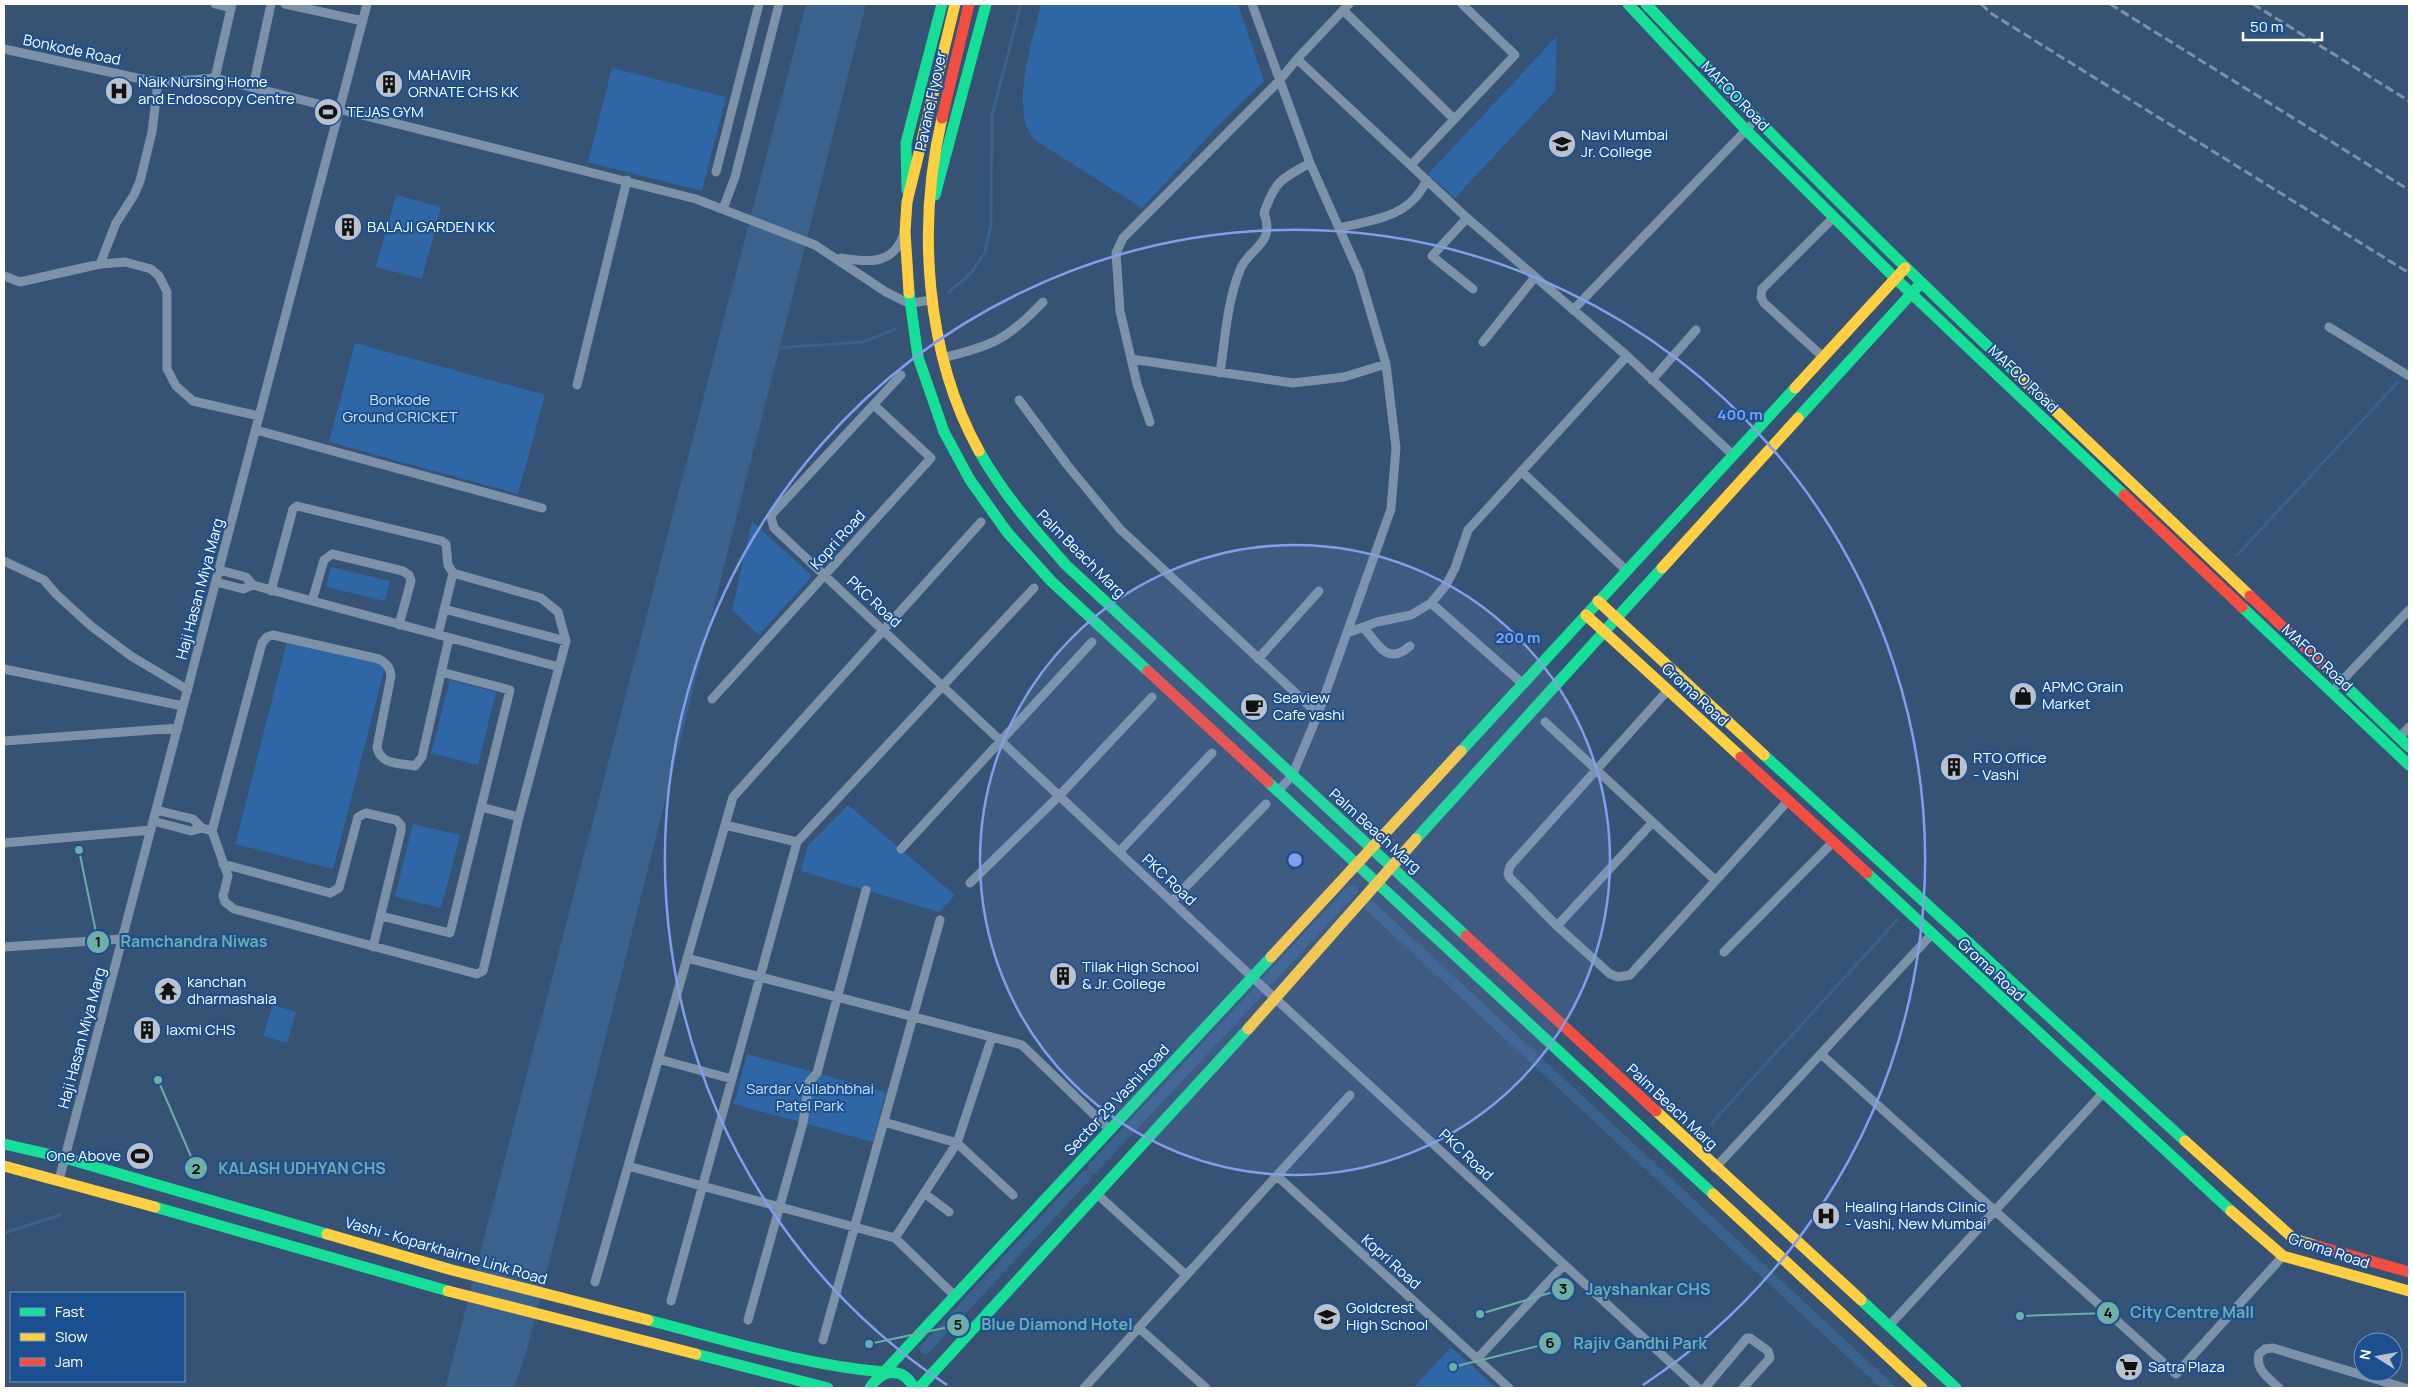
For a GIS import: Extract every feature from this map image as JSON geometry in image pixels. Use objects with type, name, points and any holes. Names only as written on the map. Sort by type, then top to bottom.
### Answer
[{"type":"main road","points":[[942,4],[906,144],[908,202],[905,232],[910,303],[918,356],[944,432],[970,480],[1007,532],[1051,581],[1922,1388]]},
{"type":"main road","name":"Pavane Flyover","points":[[908,202],[955,4]]},
{"type":"main road","name":"Pavane Flyover","points":[[931,207],[934,152],[969,4]]},
{"type":"main road","points":[[931,207],[986,4]]},
{"type":"main road","name":"MAFCO Road","points":[[1628,4],[1746,130],[1896,279],[2409,765]]},
{"type":"main road","name":"MAFCO Road","points":[[1646,4],[1756,120],[1905,268],[2409,747]]},
{"type":"main road","name":"Palm Beach Marg","points":[[931,207],[929,237],[932,300],[942,358],[964,424],[989,468],[1024,518],[1066,565],[1292,776],[1372,848],[1715,1168],[1956,1388]]},
{"type":"main road","name":"Sector 29 Vashi Road","points":[[870,1388],[877,1376],[884,1372],[1372,848],[1905,268]]},
{"type":"main road","points":[[919,1388],[1276,999],[1391,866],[1921,283]]},
{"type":"main road","name":"Groma Road","points":[[1598,602],[2210,1165],[2294,1239],[2409,1272]]},
{"type":"main road","name":"Groma Road","points":[[1586,615],[1787,802],[1833,842],[2195,1180],[2283,1256],[2409,1292]]},
{"type":"main road","name":"Vashi - Koparkhairne Link Road","points":[[4,1144],[65,1158],[465,1273],[818,1363],[850,1370],[892,1371],[906,1375],[914,1388]]},
{"type":"main road","points":[[2195,1180],[2210,1165]]},
{"type":"main road","points":[[4,1166],[459,1294],[828,1388]]},
{"type":"main road","points":[[780,1376],[806,1388]]},
{"type":"street","points":[[215,4],[232,6],[215,78]]},
{"type":"street","points":[[253,87],[271,4]]},
{"type":"street","points":[[285,4],[363,21]]},
{"type":"street","name":"Haji Hasan Miya Marg","points":[[59,1180],[367,4]]},
{"type":"street","points":[[716,172],[759,4]]},
{"type":"street","points":[[726,210],[779,4]]},
{"type":"street","points":[[1252,4],[1310,163],[1359,273],[1386,364],[1396,448],[1391,509],[1318,714],[1292,776],[1277,792]]},
{"type":"street","points":[[1411,165],[1515,55],[1462,4]]},
{"type":"street","points":[[1150,422],[1136,384],[1120,311],[1116,253],[1123,238],[1279,81],[1297,58],[1346,7],[1454,120]]},
{"type":"street","name":"Bonkode Road","points":[[4,49],[158,82],[215,78],[628,180],[696,199],[815,245],[838,258],[886,292],[910,303]]},
{"type":"street","points":[[1297,58],[1467,218],[1627,356],[1733,455]]},
{"type":"street","points":[[100,264],[116,223],[140,180],[152,132],[158,82]]},
{"type":"street","points":[[1573,310],[1756,120]]},
{"type":"street","points":[[1220,373],[1231,298],[1241,268],[1268,231],[1269,226],[1264,214],[1273,191],[1281,179],[1310,163]]},
{"type":"street","points":[[577,385],[628,180]]},
{"type":"street","points":[[1339,228],[1375,220],[1400,210],[1414,200],[1427,180]]},
{"type":"street","points":[[1823,357],[1764,303],[1761,297],[1762,289],[1834,217]]},
{"type":"street","points":[[1467,218],[1432,256],[1473,289]]},
{"type":"street","points":[[838,258],[867,262],[883,259],[896,249],[905,232]]},
{"type":"street","points":[[4,276],[20,282],[100,264],[125,262],[139,264],[151,269],[159,276],[167,292],[167,369],[176,386],[192,401],[259,416]]},
{"type":"street","points":[[1483,342],[1535,277]]},
{"type":"street","points":[[910,303],[932,300]]},
{"type":"street","points":[[942,358],[983,348],[999,341],[1043,302]]},
{"type":"street","points":[[2329,326],[2409,376]]},
{"type":"street","points":[[1652,380],[1696,330]]},
{"type":"street","points":[[1347,633],[1377,622],[1411,615],[1431,603],[1446,586],[1455,568],[1468,530],[1627,356]]},
{"type":"street","points":[[1131,359],[1293,383],[1344,377],[1386,364]]},
{"type":"street","name":"PKC Road","points":[[901,375],[771,517],[774,528],[1252,977],[1698,1388]]},
{"type":"street","points":[[1019,400],[1068,466],[1120,529],[1318,714]]},
{"type":"street","name":"Kopri Road","points":[[712,699],[931,458],[874,405]]},
{"type":"street","points":[[256,430],[542,508]]},
{"type":"street","points":[[1522,471],[1627,571]]},
{"type":"street","points":[[271,591],[293,509],[297,506],[442,541],[446,544],[448,565],[453,572],[541,598],[558,612],[566,640],[520,817],[483,971],[470,974],[234,909],[225,902],[223,896],[228,876],[212,831],[262,643],[267,637],[273,635],[379,659],[386,663],[390,669],[391,676],[377,747],[380,758],[415,766],[419,763],[449,638]]},
{"type":"street","points":[[595,1282],[733,797],[981,522]]},
{"type":"street","points":[[312,602],[324,560],[332,554],[403,571],[409,576],[411,581],[399,625]]},
{"type":"street","points":[[4,561],[44,580],[56,594],[91,626],[131,656],[188,690]]},
{"type":"street","points":[[219,570],[246,577],[253,585],[271,591],[559,667]]},
{"type":"street","points":[[438,635],[453,572]]},
{"type":"street","points":[[216,582],[243,589],[253,585]]},
{"type":"street","points":[[671,1301],[797,842],[1034,588]]},
{"type":"street","points":[[1258,659],[1319,591]]},
{"type":"street","points":[[1431,603],[1523,684]]},
{"type":"street","points":[[444,609],[566,640]]},
{"type":"street","points":[[2331,692],[2409,610]]},
{"type":"street","points":[[1364,628],[1386,652],[1393,655],[1402,653],[1410,646]]},
{"type":"street","points":[[901,849],[1092,642]]},
{"type":"street","points":[[4,669],[183,706]]},
{"type":"street","points":[[381,916],[450,933],[510,690],[441,672]]},
{"type":"street","points":[[1668,690],[1508,870],[1510,878],[1557,926],[1610,974],[1625,978],[1630,975],[1787,802]]},
{"type":"street","points":[[970,883],[1059,796],[1152,697]]},
{"type":"street","points":[[1545,722],[1715,880]]},
{"type":"street","points":[[2399,738],[2409,727]]},
{"type":"street","points":[[4,740],[178,728]]},
{"type":"street","points":[[1119,852],[1212,753]]},
{"type":"street","points":[[1172,901],[1266,804]]},
{"type":"street","points":[[481,807],[520,817]]},
{"type":"street","points":[[156,810],[193,819],[202,828],[212,831]]},
{"type":"street","points":[[223,864],[330,893],[335,892],[339,888],[358,817],[366,813],[396,820],[401,825],[401,831],[373,948]]},
{"type":"street","points":[[1557,926],[1652,822]]},
{"type":"street","points":[[725,825],[797,842]]},
{"type":"street","points":[[4,843],[152,826],[191,831],[202,828]]},
{"type":"street","points":[[1724,952],[1833,842]]},
{"type":"street","points":[[748,1320],[803,1122],[809,1082],[817,1073],[866,890]]},
{"type":"street","points":[[823,1340],[940,920]]},
{"type":"street","points":[[1715,1168],[1931,935]]},
{"type":"street","points":[[4,947],[122,939]]},
{"type":"street","points":[[687,958],[1022,1045],[1110,1130]]},
{"type":"street","points":[[895,1238],[958,1143],[992,1037]]},
{"type":"street","points":[[1821,1054],[2176,1374],[2283,1256]]},
{"type":"street","points":[[658,1059],[732,1079]]},
{"type":"street","points":[[1889,1326],[2102,1094]]},
{"type":"street","points":[[1084,1388],[1350,1095]]},
{"type":"street","points":[[884,1122],[958,1143],[1013,1195]]},
{"type":"street","points":[[628,1166],[895,1238],[955,1296]]},
{"type":"street","name":"Kopri Road","points":[[1276,1176],[1509,1388]]},
{"type":"street","points":[[924,1193],[949,1212]]},
{"type":"street","points":[[1097,1194],[1186,1275]]},
{"type":"street","points":[[1478,1359],[1564,1265]]},
{"type":"street","points":[[1139,1328],[1206,1388]]},
{"type":"street","points":[[1705,1388],[1748,1338],[1753,1338],[1768,1351],[1770,1358],[1743,1388]]},
{"type":"street","points":[[2280,1388],[2259,1368],[2258,1354],[2265,1349],[2273,1348],[2404,1388]]},
{"type":"green space","points":[[1041,4],[1238,4],[1264,81],[1219,125],[1142,208],[1033,139],[1027,128],[1023,108],[1024,78]]},
{"type":"green space","points":[[1557,36],[1555,91],[1455,198],[1428,174]]},
{"type":"green space","points":[[612,68],[726,97],[702,191],[588,162]]},
{"type":"green space","points":[[396,195],[441,207],[422,279],[376,267]]},
{"type":"green space","name":"Bonkode Ground CRICKET","points":[[355,343],[545,395],[518,494],[329,442]]},
{"type":"green space","points":[[752,521],[812,576],[759,635],[732,610]]},
{"type":"green space","points":[[331,567],[390,581],[385,601],[326,587]]},
{"type":"green space","points":[[288,638],[386,663],[333,869],[235,844]]},
{"type":"green space","points":[[450,680],[496,692],[478,765],[431,753]]},
{"type":"green space","points":[[848,805],[955,895],[939,912],[801,871],[808,846]]},
{"type":"green space","points":[[413,824],[460,835],[441,908],[395,897]]},
{"type":"green space","points":[[273,1005],[296,1012],[287,1043],[263,1036]]},
{"type":"green space","name":"Sardar Vallabhbhai Patel Park","points":[[747,1054],[886,1092],[873,1142],[734,1104]]},
{"type":"green space","points":[[1451,1347],[1496,1388],[1413,1388]]},
{"type":"shaded area","points":[[806,4],[866,4],[526,1353],[514,1388],[445,1388]]},
{"type":"waterway","points":[[949,292],[971,273],[985,252],[991,225],[992,116],[1021,4]]},
{"type":"waterway","points":[[776,348],[863,342],[895,329]]},
{"type":"waterway","points":[[2237,555],[2398,382]]},
{"type":"waterway","points":[[1268,980],[1352,890]]},
{"type":"waterway","points":[[1369,905],[1889,1388]]},
{"type":"waterway","points":[[1711,1124],[1897,920]]},
{"type":"waterway","points":[[1093,1168],[1257,993]]},
{"type":"waterway","points":[[925,1349],[1086,1176]]},
{"type":"waterway","points":[[4,1233],[60,1215]]},
{"type":"railway","points":[[1981,4],[1992,14],[2409,273]]},
{"type":"railway","points":[[2110,4],[2409,190]]},
{"type":"railway","points":[[2253,4],[2409,101]]},
{"type":"traffic: fast","points":[[907,190],[906,143],[942,4]]},
{"type":"traffic: fast","points":[[935,195],[986,4]]},
{"type":"traffic: fast","points":[[1628,4],[1746,130],[1896,279],[2124,495]]},
{"type":"traffic: fast","points":[[1646,4],[1830,193],[2019,376]]},
{"type":"traffic: fast","points":[[1798,418],[1921,283]]},
{"type":"traffic: fast","points":[[909,293],[918,357],[944,432],[970,480],[1007,532],[1051,581],[1148,671]]},
{"type":"traffic: fast","points":[[1461,751],[1795,388]]},
{"type":"traffic: fast","points":[[979,451],[1009,496],[1066,565],[1466,936]]},
{"type":"traffic: fast","points":[[1416,839],[1662,568]]},
{"type":"traffic: fast","points":[[2242,607],[2409,765]]},
{"type":"traffic: fast","points":[[2334,675],[2409,747]]},
{"type":"traffic: fast","points":[[1764,755],[2185,1141]]},
{"type":"traffic: fast","points":[[1268,782],[1713,1194]]},
{"type":"traffic: fast","points":[[1867,873],[2231,1211]]},
{"type":"traffic: fast","points":[[884,1372],[1271,957]]},
{"type":"traffic: fast","points":[[919,1388],[1248,1029]]},
{"type":"traffic: fast","points":[[4,1144],[65,1158],[327,1234]]},
{"type":"traffic: fast","points":[[155,1207],[448,1291]]},
{"type":"traffic: fast","points":[[1861,1300],[1956,1388]]},
{"type":"traffic: fast","points":[[648,1320],[795,1358],[854,1369],[884,1372]]},
{"type":"traffic: fast","points":[[696,1354],[828,1388]]},
{"type":"traffic: fast","points":[[870,1388],[880,1377],[892,1373],[904,1376],[914,1388]]},
{"type":"traffic: slow","points":[[909,293],[905,232],[907,202],[955,4]]},
{"type":"traffic: slow","points":[[942,118],[934,159],[930,202],[928,245],[931,288],[937,331],[947,373],[961,413],[979,451]]},
{"type":"traffic: slow","points":[[1795,388],[1905,268]]},
{"type":"traffic: slow","points":[[2019,376],[2250,596]]},
{"type":"traffic: slow","points":[[1662,568],[1798,418]]},
{"type":"traffic: slow","points":[[1598,601],[1764,755]]},
{"type":"traffic: slow","points":[[1586,615],[1741,757]]},
{"type":"traffic: slow","points":[[1271,957],[1461,751]]},
{"type":"traffic: slow","points":[[1248,1029],[1416,839]]},
{"type":"traffic: slow","points":[[1656,1111],[1861,1300]]},
{"type":"traffic: slow","points":[[2185,1141],[2294,1239],[2314,1245]]},
{"type":"traffic: slow","points":[[4,1166],[155,1207]]},
{"type":"traffic: slow","points":[[1713,1194],[1922,1388]]},
{"type":"traffic: slow","points":[[2231,1211],[2283,1256],[2409,1291]]},
{"type":"traffic: slow","points":[[327,1234],[452,1270],[648,1320]]},
{"type":"traffic: slow","points":[[448,1291],[696,1354]]},
{"type":"traffic: jam","points":[[942,118],[969,4]]},
{"type":"traffic: jam","points":[[2124,495],[2242,607]]},
{"type":"traffic: jam","points":[[2250,596],[2334,675]]},
{"type":"traffic: jam","points":[[1148,671],[1268,782]]},
{"type":"traffic: jam","points":[[1741,757],[1867,873]]},
{"type":"traffic: jam","points":[[1466,936],[1656,1111]]},
{"type":"traffic: jam","points":[[2314,1245],[2409,1272]]},
{"type":"place","name":"MAHAVIR ORNATE CHS KK","points":[[389,84]]},
{"type":"place","name":"Naik Nursing Home and Endoscopy Centre","points":[[119,91]]},
{"type":"place","name":"TEJAS GYM","points":[[328,112]]},
{"type":"place","name":"Navi Mumbai Jr. College","points":[[1562,144]]},
{"type":"place","name":"BALAJI GARDEN KK","points":[[348,227]]},
{"type":"place","name":"APMC Grain Market","points":[[2023,696]]},
{"type":"place","name":"Seaview Cafe vashi","points":[[1254,707]]},
{"type":"place","name":"RTO Office - Vashi","points":[[1954,767]]},
{"type":"place","name":"Ramchandra Niwas","points":[[79,850]]},
{"type":"place","name":"Tilak High School & Jr. College","points":[[1063,976]]},
{"type":"place","name":"kanchan dharmashala","points":[[168,991]]},
{"type":"place","name":"laxmi CHS","points":[[147,1030]]},
{"type":"place","name":"KALASH UDHYAN CHS","points":[[158,1080]]},
{"type":"place","name":"One Above","points":[[140,1156]]},
{"type":"place","name":"Healing Hands Clinic - Vashi, New Mumbai","points":[[1826,1216]]},
{"type":"place","name":"Jayshankar CHS","points":[[1480,1314]]},
{"type":"place","name":"City Centre Mall","points":[[2020,1316]]},
{"type":"place","name":"Goldcrest High School","points":[[1327,1317]]},
{"type":"place","name":"Blue Diamond Hotel","points":[[869,1344]]},
{"type":"place","name":"Rajiv Gandhi Park","points":[[1453,1367]]},
{"type":"place","name":"Satra Plaza","points":[[2129,1367]]}]
